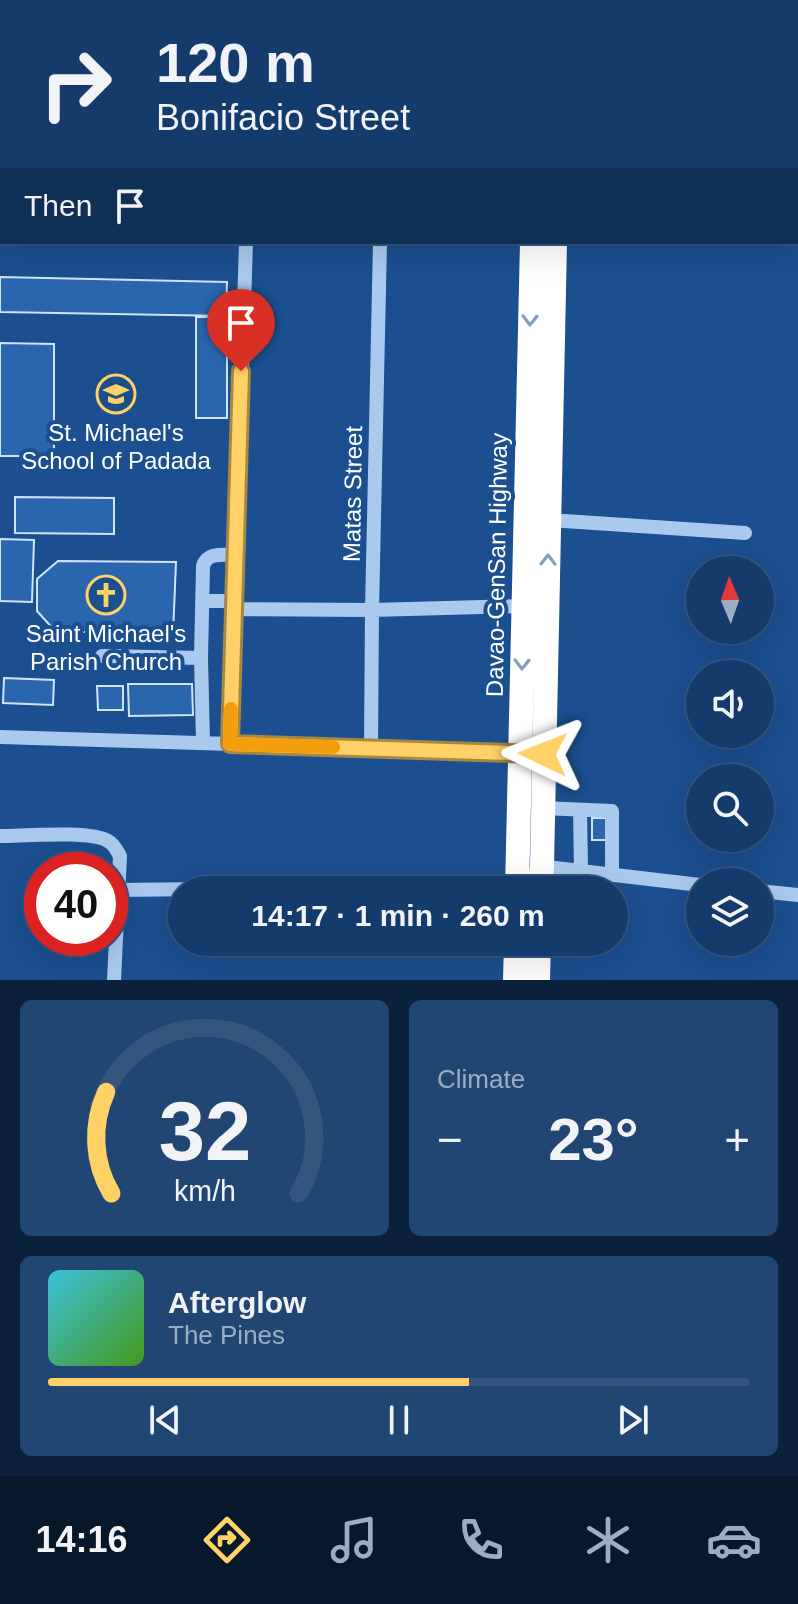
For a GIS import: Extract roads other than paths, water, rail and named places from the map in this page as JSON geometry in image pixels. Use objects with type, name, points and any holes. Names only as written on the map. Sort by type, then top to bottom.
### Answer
[{"type":"highway","name":"Davao-GenSan Highway","points":[[532,244],[523,606],[532,754],[533,873]]},
{"type":"highway","name":"Davao-GenSan Highway","points":[[533,873],[542,808],[532,754],[549,520],[555,244]]},
{"type":"highway","points":[[515,980],[516,956]]},
{"type":"highway","points":[[538,980],[539,956]]},
{"type":"street","points":[[230,744],[246,244]]},
{"type":"street","name":"Matas Street","points":[[371,748],[380,244]]},
{"type":"street","points":[[549,520],[745,533]]},
{"type":"street","points":[[203,743],[201,658],[204,561],[211,556],[235,555]]},
{"type":"street","points":[[202,601],[372,610],[523,606]]},
{"type":"street","points":[[102,656],[201,658]]},
{"type":"street","points":[[0,737],[532,754]]},
{"type":"street","points":[[542,808],[612,811],[612,873]]},
{"type":"street","points":[[580,810],[581,870]]},
{"type":"street","points":[[0,836],[79,836],[108,840],[117,852]]},
{"type":"street","points":[[533,873],[581,870],[686,883]]},
{"type":"street","points":[[128,890],[168,889]]},
{"type":"street","points":[[774,892],[798,895]]},
{"type":"street","points":[[114,980],[115,956]]},
{"type":"place","name":"St. Michael's School of Padada","points":[[116,394]]},
{"type":"place","name":"Saint Michael's Parish Church","points":[[106,595]]}]
